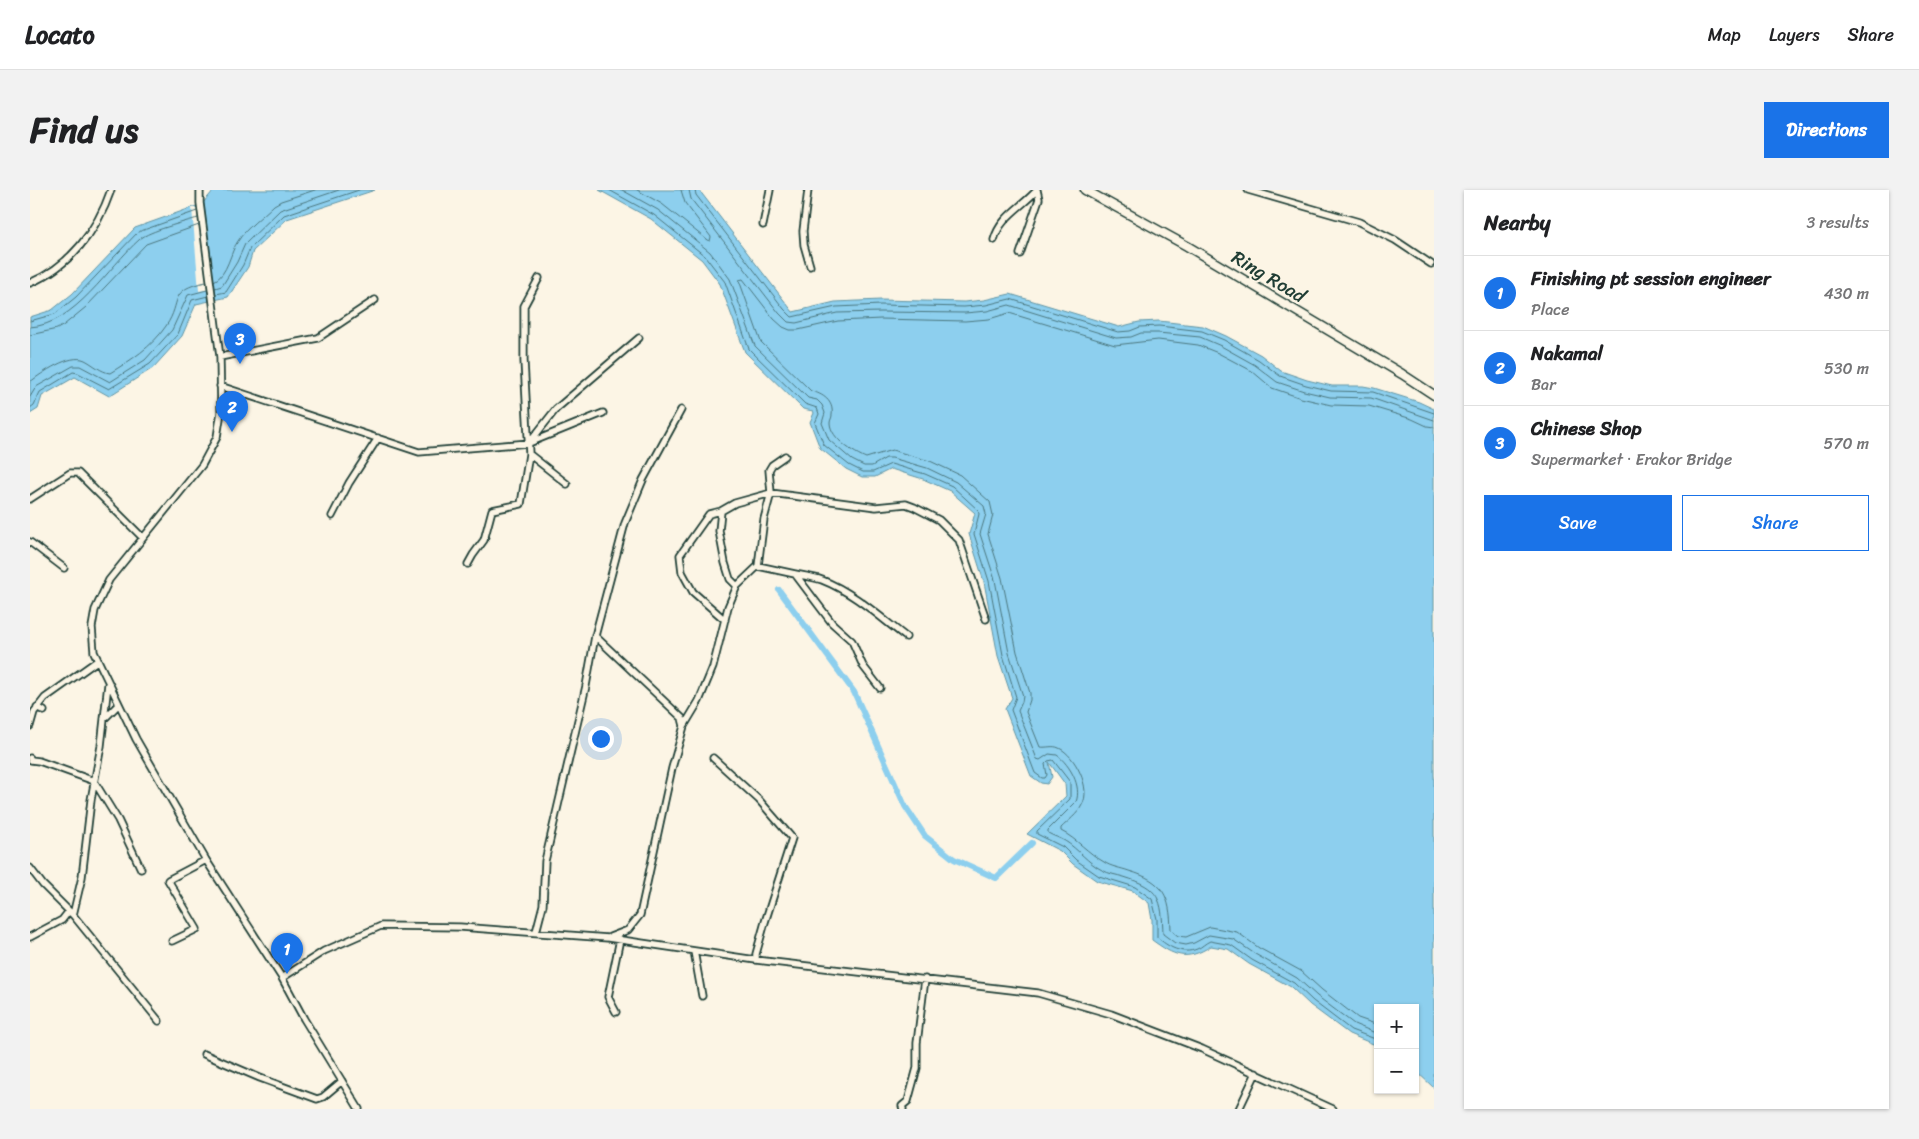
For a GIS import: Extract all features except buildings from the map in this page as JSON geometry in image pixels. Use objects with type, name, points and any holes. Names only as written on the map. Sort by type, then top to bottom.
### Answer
[{"type":"main road","name":"Ring Road","points":[[1085,190],[1096,192],[1434,395]]},
{"type":"street","points":[[30,283],[55,269],[87,237],[105,207],[111,190]]},
{"type":"street","points":[[200,190],[200,203],[220,356],[220,421],[217,437],[202,465],[109,580],[95,610],[92,627],[93,642],[97,660],[136,739],[206,860],[282,978],[304,1019],[359,1109]]},
{"type":"street","points":[[763,225],[770,190]]},
{"type":"street","points":[[808,190],[803,231],[804,245],[810,266]]},
{"type":"street","points":[[994,240],[996,233],[1007,216],[1015,212],[1037,190]]},
{"type":"street","points":[[1020,254],[1039,199],[1037,190]]},
{"type":"street","points":[[1248,190],[1359,222],[1396,240],[1431,264]]},
{"type":"street","points":[[468,564],[484,540],[492,510],[521,504],[529,454],[524,361],[524,306],[539,278]]},
{"type":"street","points":[[220,356],[318,338],[375,300]]},
{"type":"street","points":[[529,443],[556,409],[639,338]]},
{"type":"street","points":[[220,386],[419,452],[529,443],[603,413]]},
{"type":"street","points":[[536,932],[543,904],[545,861],[596,636],[625,523],[643,480],[681,410]]},
{"type":"street","points":[[332,516],[349,483],[378,438]]},
{"type":"street","points":[[529,454],[566,484]]},
{"type":"street","points":[[608,938],[628,930],[640,915],[672,768],[684,726],[699,701],[713,667],[728,607],[737,586],[758,566],[764,519],[771,493],[768,470],[786,456]]},
{"type":"street","points":[[30,499],[70,473],[78,473],[143,538]]},
{"type":"street","points":[[725,620],[693,592],[682,572],[680,555],[709,514],[721,511],[734,503],[771,493],[876,507],[906,504],[939,520],[959,540],[986,619]]},
{"type":"street","points":[[721,511],[719,531],[730,579],[737,586]]},
{"type":"street","points":[[30,542],[64,568]]},
{"type":"street","points":[[758,566],[821,580],[841,590],[906,637]]},
{"type":"street","points":[[795,574],[832,624],[852,641],[863,666],[880,688]]},
{"type":"street","points":[[596,636],[682,718],[684,726]]},
{"type":"street","points":[[30,726],[34,712],[45,698],[97,660]]},
{"type":"street","points":[[30,937],[71,913],[82,876],[108,684]]},
{"type":"street","points":[[103,720],[118,705]]},
{"type":"street","points":[[37,707],[44,711]]},
{"type":"street","points":[[30,758],[31,760],[39,761],[94,781],[122,827],[141,869]]},
{"type":"street","points":[[713,758],[759,800],[792,838],[765,922],[756,960]]},
{"type":"street","points":[[172,942],[197,930],[168,880],[206,860]]},
{"type":"street","points":[[30,868],[43,885],[71,913],[160,1021]]},
{"type":"street","points":[[282,978],[324,950],[381,926],[460,927],[620,939],[756,960],[1038,994],[1111,1014],[1202,1049],[1256,1073],[1321,1106],[1333,1109]]},
{"type":"street","points":[[616,1012],[608,997],[620,939]]},
{"type":"street","points":[[694,951],[702,996]]},
{"type":"street","points":[[903,1109],[902,1106],[908,1101],[917,1068],[917,1043],[925,979]]},
{"type":"street","points":[[204,1054],[317,1099],[323,1097],[342,1081]]},
{"type":"street","points":[[1239,1109],[1256,1073]]},
{"type":"water","points":[[214,190],[375,190],[287,219],[253,251],[248,267],[228,297],[196,304],[182,336],[153,368],[109,396],[75,377],[42,396],[38,409],[30,414],[30,317],[52,310],[72,294],[135,228],[202,204]]},
{"type":"water","points":[[599,190],[699,190],[793,312],[835,302],[881,300],[964,302],[1010,294],[1119,327],[1139,322],[1159,321],[1203,326],[1261,355],[1281,371],[1332,386],[1374,388],[1419,402],[1434,409],[1434,1088],[1419,1074],[1419,1004],[1374,1004],[1374,1044],[1349,1034],[1310,1005],[1291,987],[1249,964],[1228,949],[1211,946],[1194,954],[1180,955],[1160,946],[1152,940],[1152,920],[1149,903],[1133,891],[1097,881],[1073,864],[1060,851],[1027,834],[1066,796],[1065,784],[1049,762],[1052,777],[1047,784],[1041,783],[1031,776],[1005,709],[1012,698],[998,656],[984,582],[969,534],[975,513],[950,491],[923,479],[891,469],[875,477],[862,477],[846,469],[820,448],[810,422],[813,411],[803,409],[745,352],[720,284],[702,260],[651,219]]},
{"type":"pier","points":[[204,207],[212,289],[199,291],[192,208]]},
{"type":"waterway","points":[[779,590],[854,692],[905,806],[925,836],[954,859],[996,878],[1032,843]]},
{"type":"place","name":"Chinese Shop","points":[[240,364]]},
{"type":"place","name":"Nakamal","points":[[232,432]]},
{"type":"place","name":"Finishing pt session engineer","points":[[287,974]]}]
